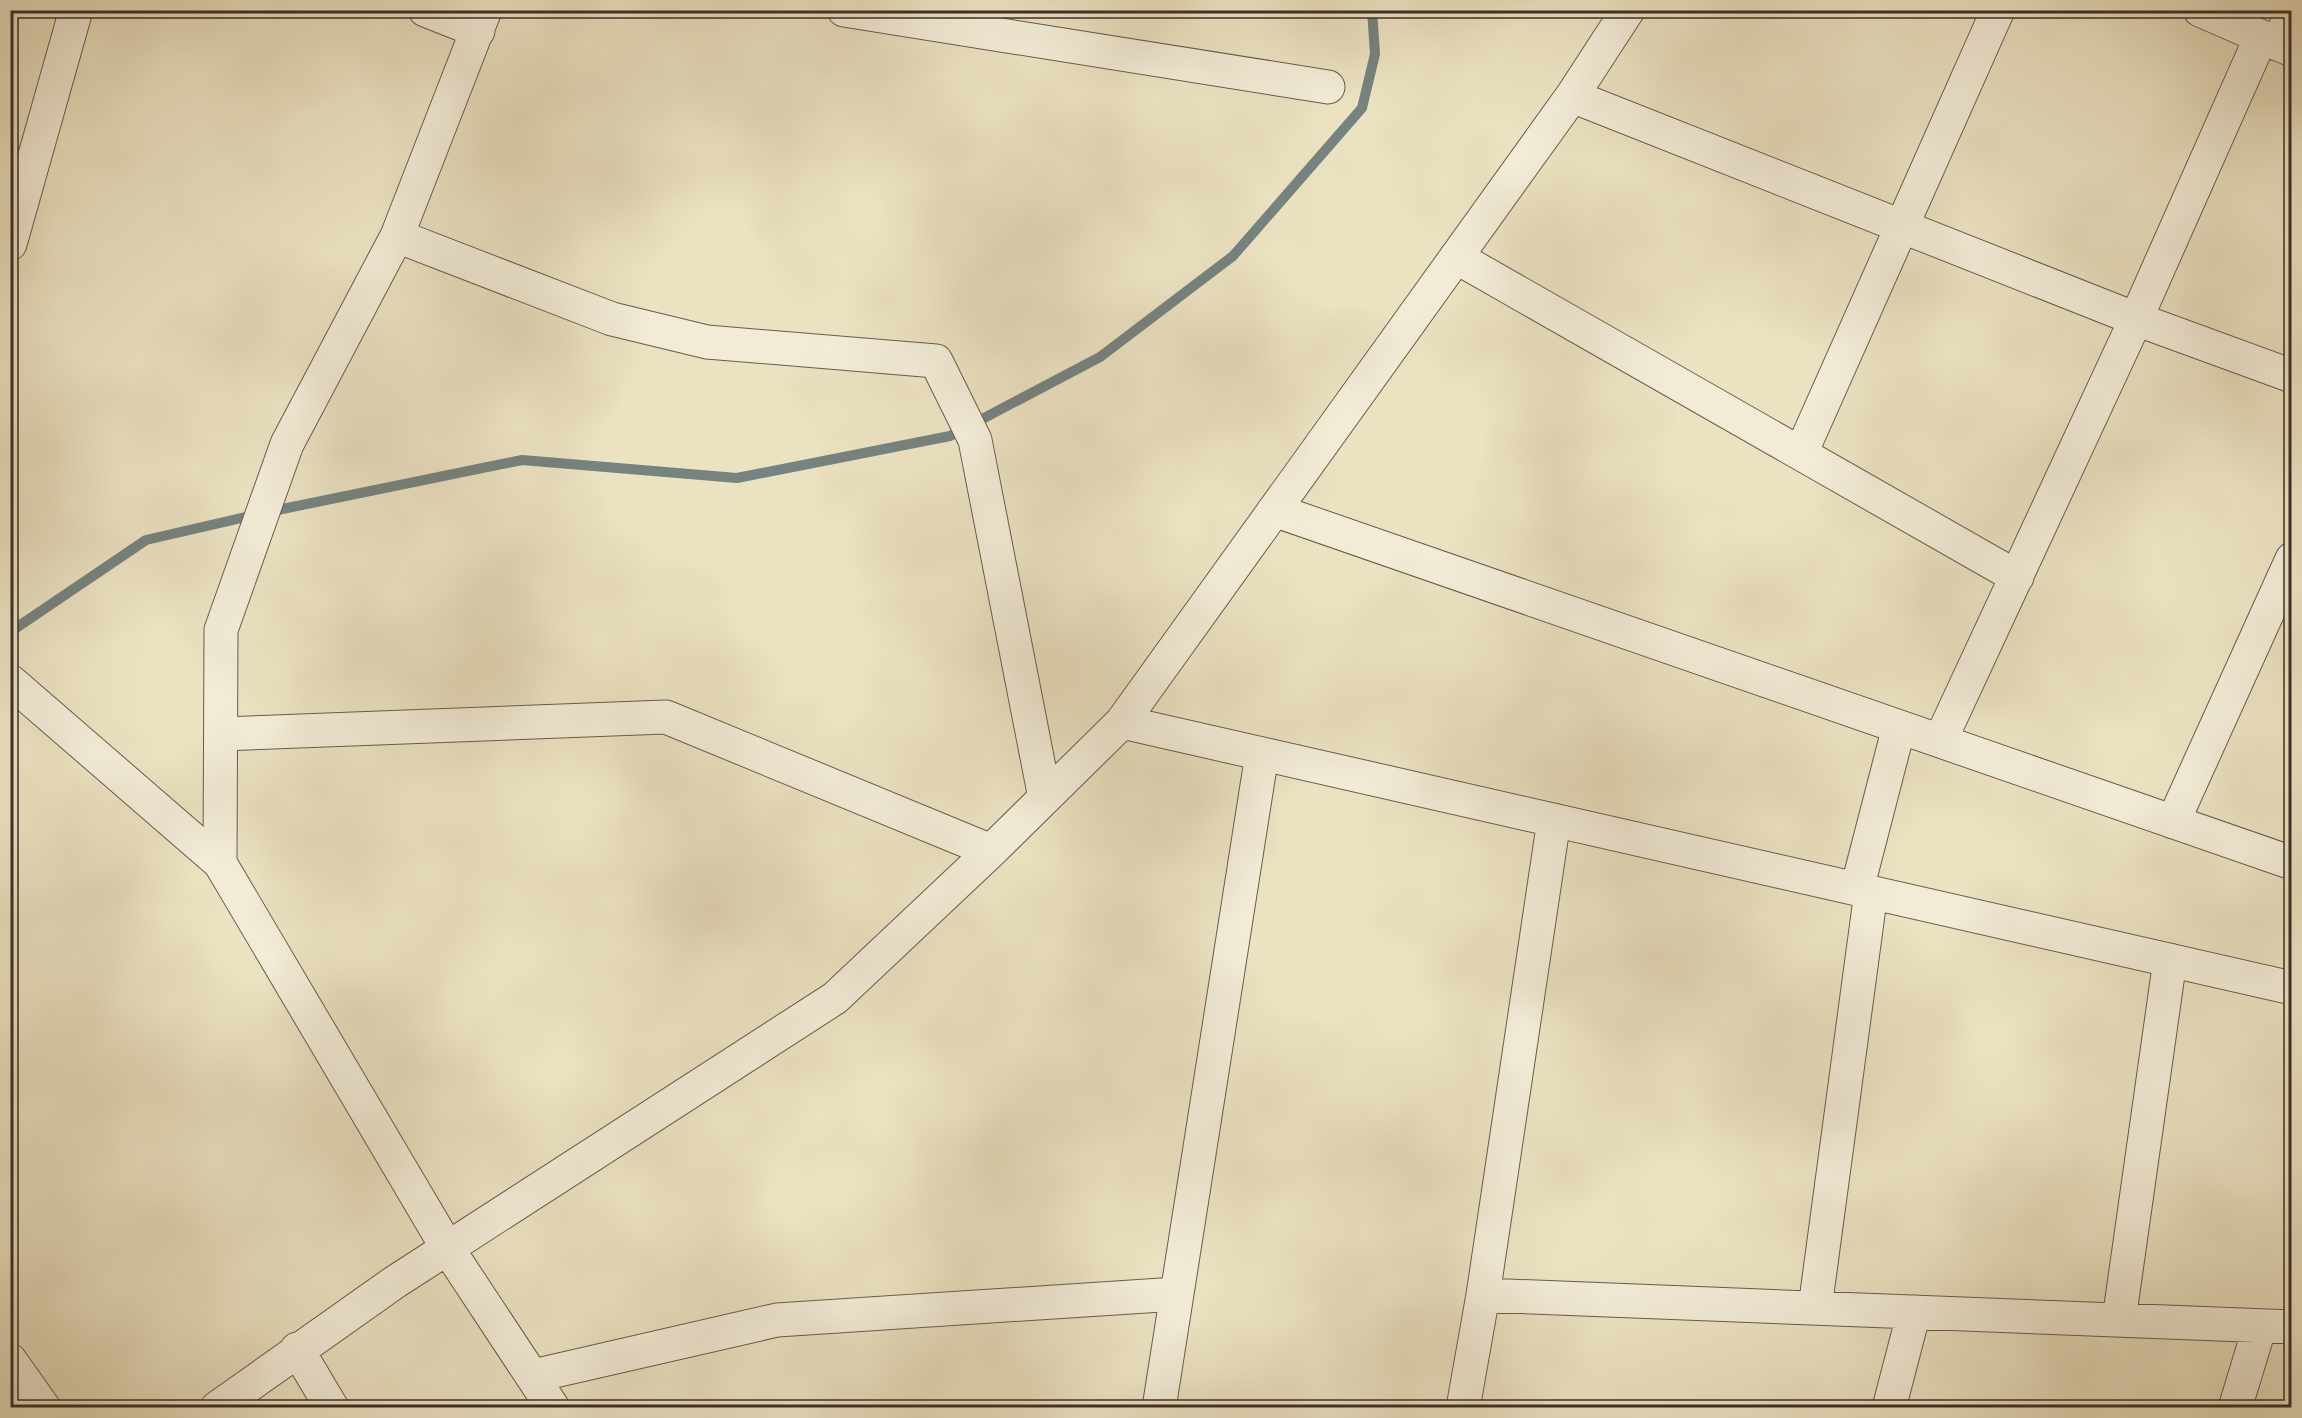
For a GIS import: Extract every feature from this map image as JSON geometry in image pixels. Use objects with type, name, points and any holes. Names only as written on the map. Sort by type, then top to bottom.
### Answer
[{"type":"street","points":[[10,244],[76,10]]},
{"type":"street","points":[[220,862],[221,630],[287,444],[397,236],[482,21],[425,10]]},
{"type":"street","points":[[844,10],[1328,87]]},
{"type":"street","points":[[217,1407],[395,1282],[835,998],[991,851],[1122,722],[1572,96],[1628,10]]},
{"type":"street","points":[[1801,453],[1998,10]]},
{"type":"street","points":[[2200,10],[2277,44]]},
{"type":"street","points":[[1940,741],[2136,319],[2292,14]]},
{"type":"street","points":[[1572,96],[2136,319],[2292,376]]},
{"type":"street","points":[[397,236],[612,319],[707,342],[936,361],[969,429],[1045,798]]},
{"type":"street","points":[[1456,257],[2017,577]]},
{"type":"street","points":[[1274,510],[2292,863]]},
{"type":"street","points":[[2174,822],[2292,559]]},
{"type":"street","points":[[10,681],[220,862],[448,1249],[553,1407]]},
{"type":"street","points":[[221,734],[666,717],[991,851]]},
{"type":"street","points":[[1122,722],[2292,988]]},
{"type":"street","points":[[1815,1308],[1864,891],[1899,727]]},
{"type":"street","points":[[1159,1407],[1262,754]]},
{"type":"street","points":[[1463,1407],[1483,1295],[1554,820]]},
{"type":"street","points":[[2119,1320],[2170,960]]},
{"type":"street","points":[[533,1376],[777,1320],[1177,1294]]},
{"type":"street","points":[[1483,1295],[2276,1326],[2235,1407]]},
{"type":"street","points":[[1889,1407],[1914,1312]]},
{"type":"street","points":[[297,1349],[332,1407]]},
{"type":"street","points":[[10,1360],[44,1407]]},
{"type":"waterway","points":[[10,632],[146,540],[263,513],[522,460],[737,478],[950,436],[1100,357],[1233,256],[1362,108],[1375,54],[1372,10]]}]
